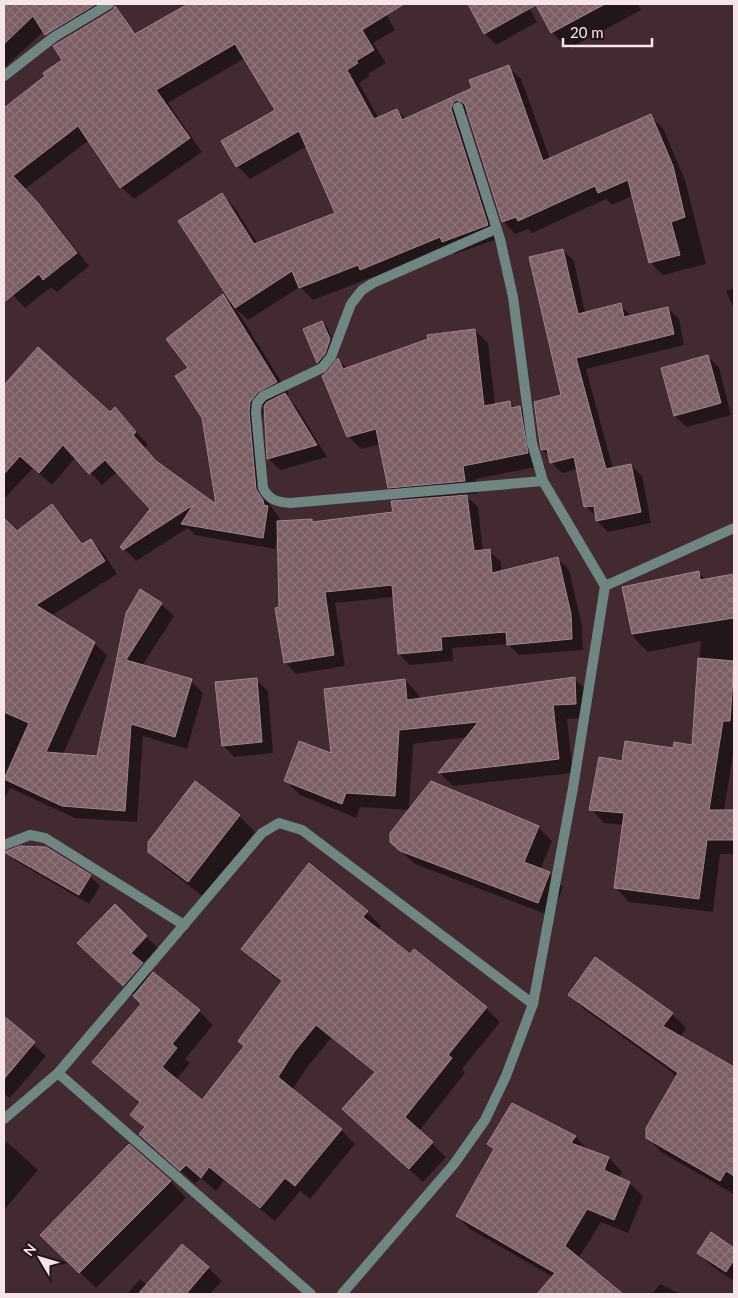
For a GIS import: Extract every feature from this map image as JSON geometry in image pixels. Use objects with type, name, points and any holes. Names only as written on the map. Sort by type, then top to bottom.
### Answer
[{"type":"street","points":[[4,76],[54,37],[109,4]]},
{"type":"street","points":[[342,1294],[454,1164],[485,1120],[506,1076],[533,1004],[573,788],[604,586],[543,481],[532,444],[513,297],[496,229],[458,108]]},
{"type":"street","points":[[496,229],[373,283],[362,290],[351,304],[331,357],[322,368],[263,396],[257,403],[256,413],[263,488],[267,496],[276,502],[290,503],[543,481]]},
{"type":"street","points":[[604,586],[734,528]]},
{"type":"street","points":[[4,1119],[58,1073],[262,834],[279,824],[302,830],[533,1004]]},
{"type":"street","points":[[4,845],[30,835],[45,838],[184,925]]},
{"type":"street","points":[[58,1073],[311,1294]]},
{"type":"building","points":[[4,4],[96,4],[45,35],[33,16],[4,44]]},
{"type":"building","points":[[188,4],[404,4],[362,30],[374,50],[356,61],[358,63],[347,70],[374,119],[397,109],[402,120],[472,88],[469,80],[509,65],[543,161],[651,114],[673,166],[685,217],[671,222],[680,255],[649,263],[628,180],[598,193],[595,186],[518,221],[516,217],[502,222],[465,105],[456,100],[451,109],[488,225],[442,242],[440,237],[360,270],[358,265],[299,288],[292,271],[235,308],[178,221],[222,193],[254,244],[335,213],[299,131],[236,167],[221,141],[275,110],[235,44],[156,90],[190,138],[120,188],[78,126],[13,176],[38,203],[77,253],[43,280],[39,274],[4,302],[4,108],[45,76],[43,73],[62,60],[53,46],[113,10],[115,6],[135,34]]},
{"type":"building","points":[[468,4],[605,4],[551,33],[536,5],[484,34]]},
{"type":"building","points":[[563,249],[578,314],[621,303],[624,317],[668,307],[674,334],[576,358],[606,469],[631,464],[641,512],[596,521],[594,506],[584,507],[574,457],[550,463],[547,449],[541,450],[534,402],[561,395],[529,257]]},
{"type":"building","points":[[223,294],[277,382],[258,392],[250,402],[249,412],[256,489],[264,505],[268,506],[263,538],[181,524],[193,505],[123,550],[120,547],[150,509],[105,460],[89,474],[63,445],[39,473],[20,456],[4,474],[4,385],[38,347],[110,412],[115,407],[136,432],[133,435],[156,461],[216,504],[202,418],[175,376],[188,368],[166,339]]},
{"type":"building","points":[[322,321],[330,339],[325,354],[317,363],[303,329]]},
{"type":"building","points":[[475,329],[484,406],[510,401],[511,408],[520,406],[528,453],[463,466],[465,481],[388,488],[376,429],[347,437],[322,376],[338,358],[343,369],[428,339],[427,335]]},
{"type":"building","points":[[708,355],[721,403],[674,416],[661,368]]},
{"type":"building","points":[[285,393],[317,445],[267,459],[264,406],[267,402]]},
{"type":"building","points":[[467,495],[474,551],[490,549],[492,573],[558,557],[571,614],[572,639],[507,645],[506,632],[441,637],[442,650],[398,654],[392,585],[325,592],[334,655],[284,663],[275,608],[279,607],[277,521],[312,519],[312,522],[393,512],[391,501]]},
{"type":"building","points":[[52,504],[82,544],[91,539],[105,561],[36,605],[95,642],[46,752],[97,756],[126,613],[140,589],[162,603],[126,660],[192,679],[175,737],[131,724],[125,811],[62,806],[4,779],[29,723],[4,712],[4,518],[17,531]]},
{"type":"building","points":[[699,571],[700,580],[734,574],[734,618],[632,634],[622,587]]},
{"type":"building","points":[[698,658],[734,661],[730,721],[723,721],[709,810],[734,810],[734,840],[707,840],[699,899],[614,888],[624,813],[589,810],[599,757],[622,761],[625,741],[673,748],[674,742],[692,745]]},
{"type":"building","points":[[575,677],[576,704],[553,705],[559,759],[438,773],[478,722],[399,730],[395,796],[346,793],[342,804],[284,781],[299,741],[331,753],[324,689],[405,679],[407,700]]},
{"type":"building","points":[[257,678],[262,742],[222,746],[215,682]]},
{"type":"building","points":[[195,781],[240,815],[188,882],[148,852],[148,842]]},
{"type":"building","points":[[431,781],[539,826],[524,862],[550,872],[538,903],[400,851],[390,842],[390,833]]},
{"type":"building","points":[[20,846],[46,847],[91,875],[79,895],[4,852]]},
{"type":"building","points":[[309,863],[368,911],[363,917],[410,954],[414,949],[487,1007],[448,1055],[452,1058],[405,1117],[433,1142],[409,1169],[342,1109],[375,1072],[316,1025],[294,1052],[278,1077],[342,1129],[295,1186],[285,1178],[260,1208],[209,1167],[201,1178],[186,1165],[180,1171],[139,1134],[145,1127],[130,1115],[140,1102],[92,1062],[141,1004],[133,996],[153,972],[200,1010],[172,1044],[177,1048],[162,1067],[202,1100],[244,1046],[238,1041],[282,981],[241,949]]},
{"type":"building","points":[[115,904],[147,936],[131,953],[143,963],[123,986],[77,943]]},
{"type":"building","points":[[595,957],[673,1013],[663,1026],[734,1067],[734,1176],[726,1171],[720,1181],[646,1138],[646,1128],[678,1073],[568,995]]},
{"type":"building","points":[[4,1016],[35,1042],[4,1079]]},
{"type":"building","points":[[512,1103],[576,1136],[571,1143],[609,1157],[604,1170],[630,1182],[614,1220],[587,1209],[565,1246],[623,1294],[537,1294],[555,1273],[456,1216],[494,1149],[487,1144]]},
{"type":"building","points":[[129,1144],[171,1181],[79,1273],[40,1235]]},
{"type":"building","points":[[711,1232],[734,1248],[734,1260],[726,1272],[697,1253]]},
{"type":"building","points":[[182,1244],[209,1267],[186,1294],[138,1294]]}]
